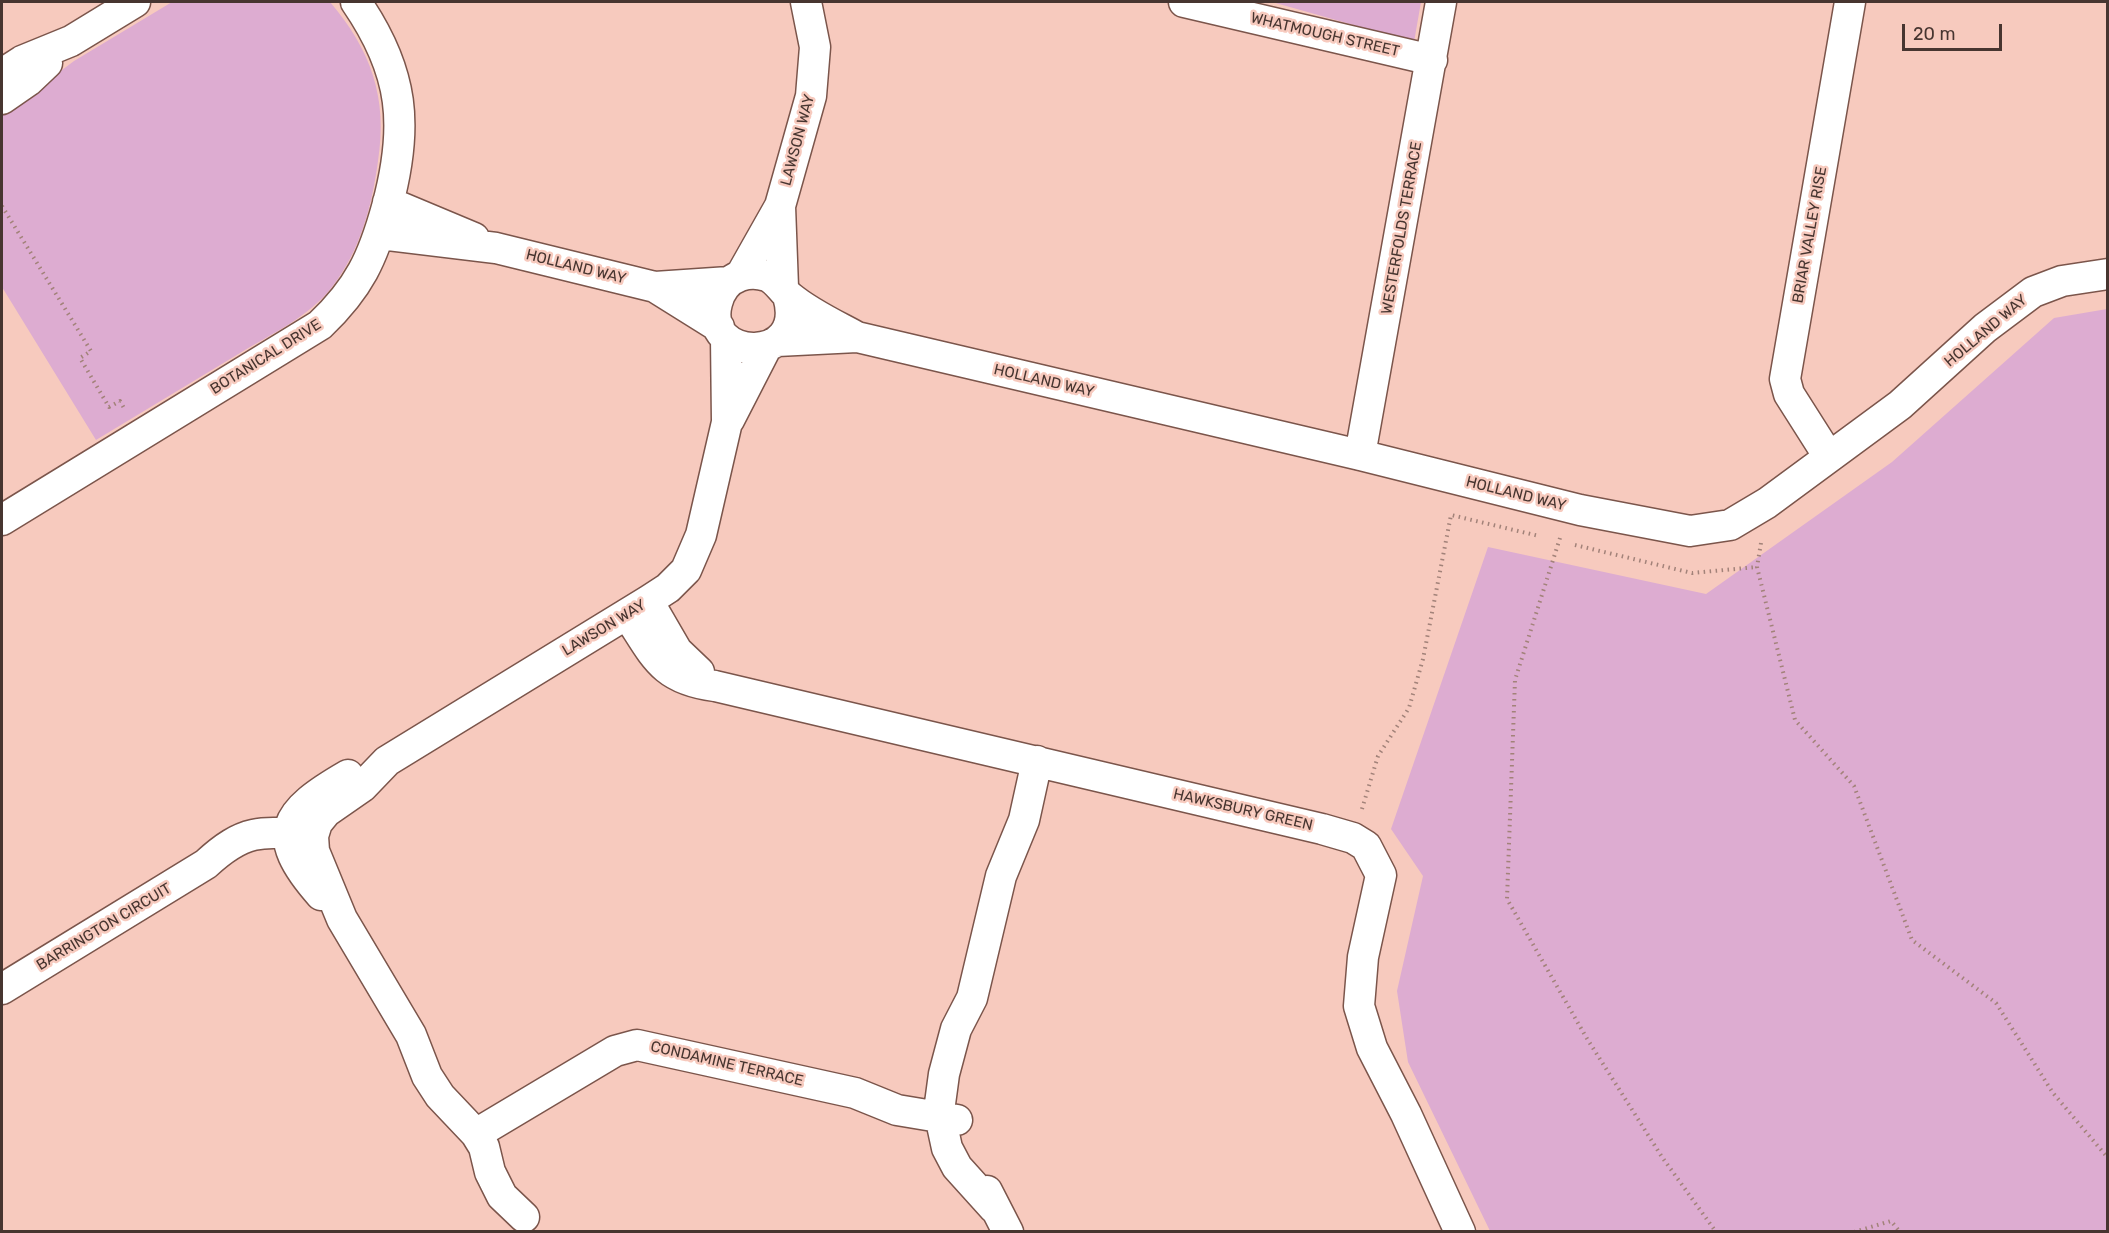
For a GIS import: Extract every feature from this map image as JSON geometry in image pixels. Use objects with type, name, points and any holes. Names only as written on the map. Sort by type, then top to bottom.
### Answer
[{"type":"street","points":[[2,74],[22,61],[71,41],[135,2]]},
{"type":"street","name":"BOTANICAL DRIVE","points":[[2,519],[320,325],[338,308],[365,271],[380,234],[398,165],[402,130],[399,101],[386,57],[356,2]]},
{"type":"street","name":"LAWSON WAY","points":[[735,279],[780,206],[811,96],[815,48],[807,2]]},
{"type":"street","name":"WHATMOUGH STREET","points":[[1184,2],[1432,60]]},
{"type":"street","name":"WESTERFOLDS TERRACE","points":[[1360,455],[1442,2]]},
{"type":"street","name":"BRIAR VALLEY RISE","points":[[1829,457],[1789,394],[1785,379],[1850,2]]},
{"type":"street","points":[[2,99],[28,81],[71,41]]},
{"type":"street","name":"HOLLAND WAY","points":[[388,202],[496,248]]},
{"type":"street","name":"LAWSON WAY","points":[[780,206],[785,292]]},
{"type":"street","name":"HOLLAND WAY","points":[[380,234],[496,248],[655,287],[735,279]]},
{"type":"street","name":"HOLLAND WAY","points":[[772,344],[857,337],[1360,455],[1580,510],[1690,531],[1730,525],[1767,503],[1900,405],[1986,328],[2033,292],[2062,281],[2108,274]]},
{"type":"street","points":[[764,275],[785,292],[790,320],[772,344],[745,348],[722,332],[717,303],[735,279],[764,275]]},
{"type":"street","name":"HOLLAND WAY","points":[[655,287],[722,332]]},
{"type":"street","name":"HOLLAND WAY","points":[[785,292],[857,337]]},
{"type":"street","name":"LAWSON WAY","points":[[722,332],[727,422]]},
{"type":"street","name":"LAWSON WAY","points":[[297,839],[317,823],[326,812],[362,787],[387,761],[638,607],[679,577],[694,554],[727,422],[772,344]]},
{"type":"street","name":"HAWKSBURY GREEN","points":[[638,607],[677,651],[715,686],[1028,758],[1353,838]]},
{"type":"street","points":[[1001,1220],[949,1107],[973,1027],[972,998],[1001,876],[1024,819],[1028,758]]},
{"type":"street","points":[[1353,838],[1366,846],[1381,875],[1363,957],[1359,1006],[1372,1048],[1406,1114],[1460,1232]]},
{"type":"street","points":[[297,839],[318,862],[342,919],[411,1035],[434,1086],[484,1129],[484,1147],[490,1172],[502,1196],[529,1224]]},
{"type":"street","name":"BARRINGTON CIRCUIT","points":[[2,989],[206,864],[297,839]]},
{"type":"street","name":"CONDAMINE TERRACE","points":[[484,1129],[615,1051],[637,1045],[855,1093],[949,1107]]},
{"type":"path","points":[[2,206],[91,351],[80,358],[109,407],[120,401],[140,435]]},
{"type":"path","points":[[1580,510],[1558,540],[1515,680],[1507,899],[1586,1037],[1662,1157],[1716,1232]]},
{"type":"path","points":[[1353,838],[1378,756],[1409,708],[1423,658],[1451,515]]},
{"type":"path","points":[[1757,567],[1795,720],[1854,786],[1912,940],[1996,1003],[2053,1093],[2108,1158]]},
{"type":"path","points":[[1854,1232],[1891,1221],[1900,1232]]},
{"type":"shaded area","points":[[172,2],[330,2],[356,38],[373,76],[380,116],[375,178],[368,211],[357,243],[342,273],[323,298],[289,324],[96,440],[2,287],[2,115],[74,61]]},
{"type":"shaded area","points":[[1272,2],[1421,2],[1414,42]]},
{"type":"shaded area","points":[[2107,309],[2107,1231],[1490,1231],[1408,1062],[1397,991],[1423,876],[1391,829],[1488,547],[1706,594],[1892,462],[2054,318]]}]
